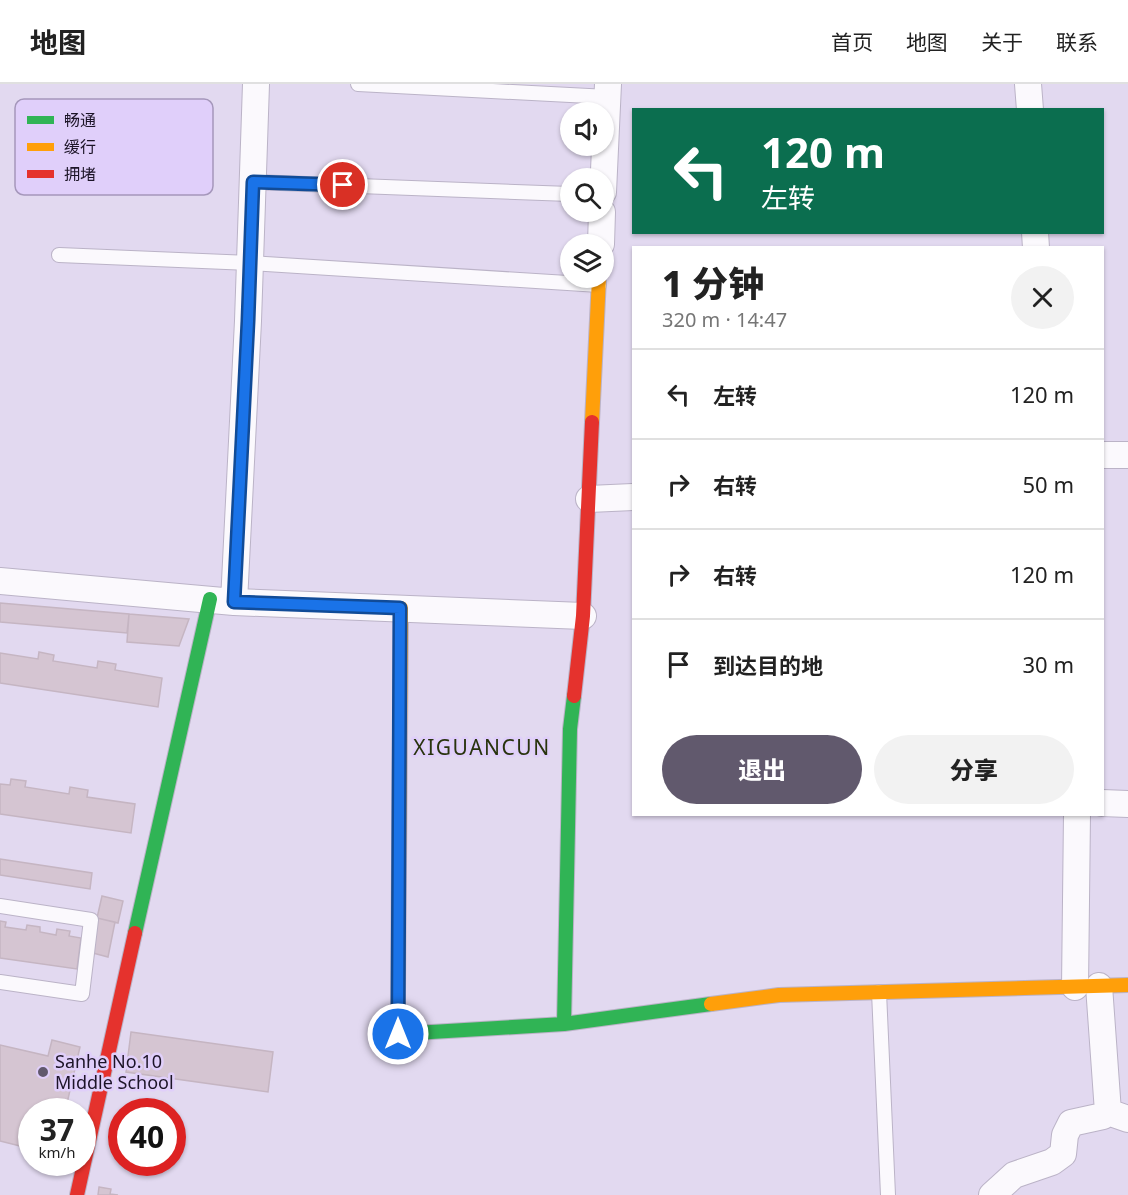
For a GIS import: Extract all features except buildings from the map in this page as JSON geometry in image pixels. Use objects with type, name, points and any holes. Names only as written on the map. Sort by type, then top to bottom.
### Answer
[{"type":"street","points":[[77,1195],[222,600],[250,263],[256,84]]},
{"type":"street","points":[[1028,84],[1029,108]]},
{"type":"street","points":[[604,168],[608,90]]},
{"type":"street","points":[[564,1024],[570,729],[584,616],[599,288]]},
{"type":"street","points":[[1104,455],[1128,455]]},
{"type":"street","points":[[589,499],[632,497]]},
{"type":"street","points":[[0,582],[222,600],[584,616]]},
{"type":"street","points":[[400,608],[398,1034],[564,1024],[779,995],[1128,985]]},
{"type":"street","points":[[1104,803],[1128,804]]},
{"type":"street","points":[[992,1195],[1014,1175],[1052,1162],[1063,1154],[1065,1135],[1071,1123],[1118,1115],[1087,987],[1077,816]]},
{"type":"lane","points":[[358,84],[608,90]]},
{"type":"lane","points":[[253,182],[560,194]]},
{"type":"lane","points":[[58,255],[560,279]]},
{"type":"lane","points":[[0,906],[91,920],[82,994],[0,982]]},
{"type":"lane","points":[[879,992],[888,1195]]},
{"type":"traffic: fast","points":[[135,933],[210,599]]},
{"type":"traffic: fast","points":[[564,1024],[570,729],[574,696]]},
{"type":"traffic: fast","points":[[398,992],[398,1034],[564,1024],[711,1004]]},
{"type":"traffic: slow","points":[[592,422],[599,288]]},
{"type":"traffic: slow","points":[[398,992],[401,608]]},
{"type":"traffic: slow","points":[[711,1004],[779,995],[1128,985]]},
{"type":"traffic: jam","points":[[574,696],[583,616],[592,422]]},
{"type":"traffic: jam","points":[[77,1195],[135,933]]},
{"type":"place","name":"Sanhe No.10 Middle School","points":[[43,1072]]},
{"type":"district","name":"XIGUANCUN","points":[[482,748]]},
{"type":"route","points":[[343,185],[253,182],[234,602],[400,608],[398,1034]]}]
